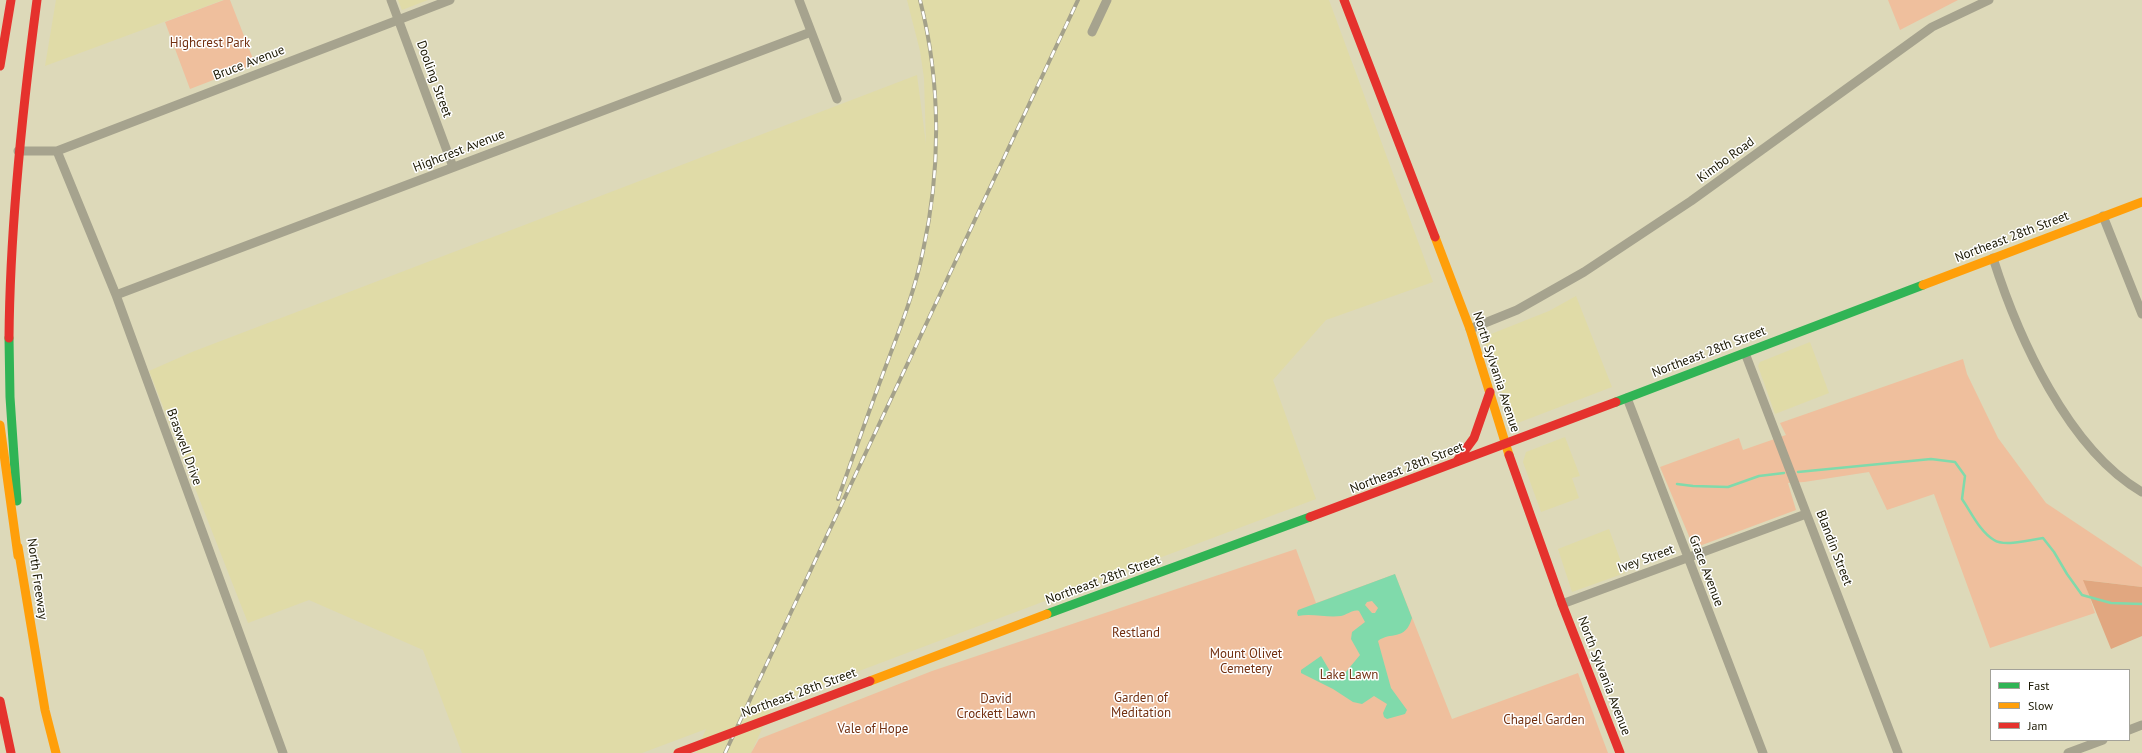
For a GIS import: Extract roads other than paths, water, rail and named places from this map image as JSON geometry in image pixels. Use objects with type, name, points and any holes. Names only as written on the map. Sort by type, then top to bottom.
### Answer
[{"type":"main road","points":[[0,66],[11,0]]},
{"type":"main road","name":"North Freeway","points":[[37,0],[18,151],[10,283],[9,363],[17,498],[18,556],[45,710],[56,753]]},
{"type":"main road","name":"North Sylvania Avenue","points":[[1344,0],[1470,329],[1505,444],[1562,604],[1620,753]]},
{"type":"main road","name":"Northeast 28th Street","points":[[678,753],[1047,614],[1454,464],[2142,202]]},
{"type":"main road","points":[[1454,464],[1472,445],[1478,433],[1490,392]]},
{"type":"main road","points":[[0,425],[18,556]]},
{"type":"main road","points":[[0,701],[11,753]]},
{"type":"street","name":"Dooling Street","points":[[391,0],[453,167]]},
{"type":"street","name":"Bruce Avenue","points":[[57,151],[450,0]]},
{"type":"street","points":[[799,0],[837,99]]},
{"type":"street","points":[[1092,32],[1108,0]]},
{"type":"street","name":"Kimbo Road","points":[[1470,329],[1517,310],[1584,272],[1691,201],[1932,27],[1989,0]]},
{"type":"street","name":"Highcrest Avenue","points":[[116,295],[811,32]]},
{"type":"street","points":[[18,151],[57,151]]},
{"type":"street","name":"Braswell Drive","points":[[57,151],[116,295],[284,753]]},
{"type":"street","points":[[2103,216],[2142,314]]},
{"type":"street","points":[[1993,258],[2029,349],[2058,404],[2078,433],[2102,461],[2126,482],[2142,492]]},
{"type":"street","name":"Blandin Street","points":[[1745,353],[1898,753]]},
{"type":"street","name":"Grace Avenue","points":[[1627,398],[1687,558],[1763,753]]},
{"type":"street","name":"Ivey Street","points":[[1562,604],[1806,514]]},
{"type":"street","points":[[2130,730],[2142,725]]},
{"type":"street","points":[[2068,753],[2100,741]]},
{"type":"waterway","points":[[1798,472],[1931,459],[1955,462],[1965,476],[1962,499],[1980,527],[1994,540],[1998,542],[2011,543],[2043,538],[2082,595],[2111,603],[2142,604]]},
{"type":"waterway","points":[[1677,484],[1728,487],[1759,476],[1784,473]]},
{"type":"railway","points":[[838,499],[907,308],[920,265],[929,220],[935,157],[935,94],[932,62],[920,0]]},
{"type":"railway","points":[[725,753],[1078,0]]},
{"type":"park label","name":"Highcrest Park","points":[[210,43]]},
{"type":"park label","name":"Restland","points":[[1136,633]]},
{"type":"park label","name":"Mount Olivet Cemetery","points":[[1246,662]]},
{"type":"park label","name":"Lake Lawn","points":[[1349,675]]},
{"type":"park label","name":"David Crockett Lawn","points":[[996,706]]},
{"type":"park label","name":"Garden of Meditation","points":[[1141,706]]},
{"type":"park label","name":"Chapel Garden","points":[[1544,720]]},
{"type":"park label","name":"Vale of Hope","points":[[873,729]]}]
